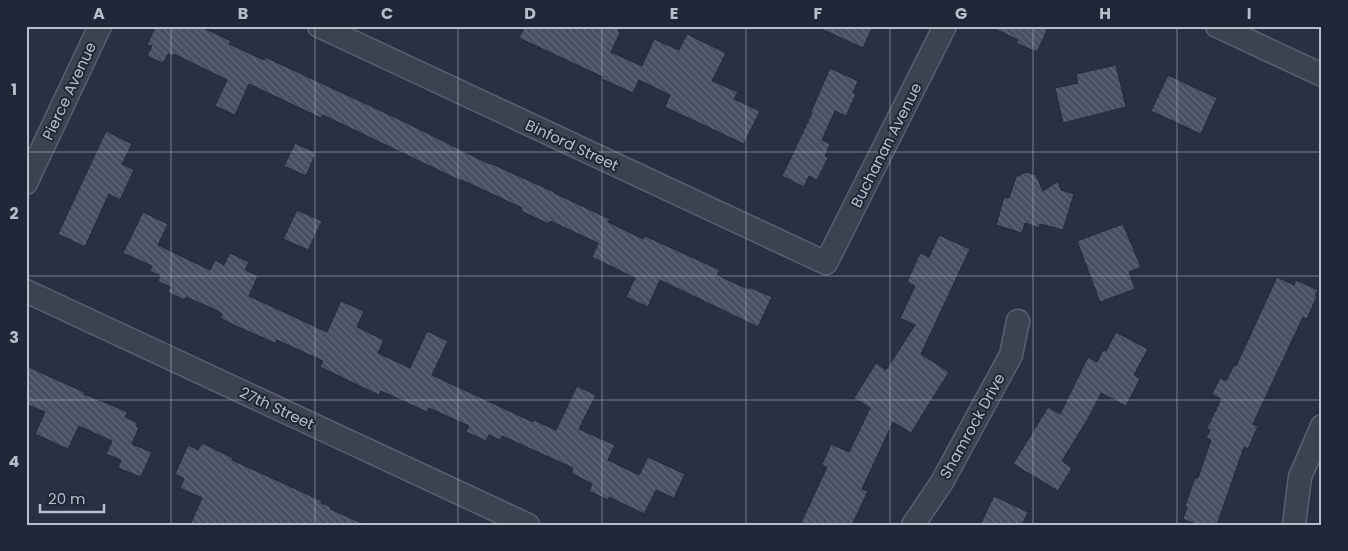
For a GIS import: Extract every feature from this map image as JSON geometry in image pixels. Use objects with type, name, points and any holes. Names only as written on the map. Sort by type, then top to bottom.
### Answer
[{"type":"street","name":"Pierce Avenue","points":[[26,183],[100,26]]},
{"type":"street","name":"Binford Street","points":[[319,26],[826,263]]},
{"type":"street","name":"Buchanan Avenue","points":[[826,263],[945,26]]},
{"type":"street","points":[[1217,26],[1322,75]]},
{"type":"street","name":"27th Street","points":[[26,291],[528,525]]},
{"type":"street","name":"Shamrock Drive","points":[[913,525],[942,482],[1011,355],[1018,321]]},
{"type":"street","points":[[1294,525],[1300,477],[1322,426]]},
{"type":"building","points":[[156,26],[199,26],[231,41],[229,44],[264,60],[265,57],[405,122],[489,164],[554,192],[610,219],[608,222],[643,239],[645,236],[720,270],[717,275],[772,297],[758,327],[660,280],[648,307],[626,297],[635,278],[592,257],[598,243],[550,221],[549,224],[521,211],[522,208],[323,115],[321,118],[249,84],[235,115],[215,106],[227,80],[174,54],[173,56],[168,54],[163,63],[147,56],[152,46],[147,45]]},
{"type":"building","points":[[525,26],[621,26],[618,31],[620,33],[611,52],[642,66],[654,39],[679,50],[687,34],[726,53],[712,81],[738,92],[734,99],[760,111],[744,144],[665,107],[670,95],[639,80],[633,93],[519,38]]},
{"type":"building","points":[[815,26],[873,26],[863,48]]},
{"type":"building","points":[[989,26],[1049,26],[1037,52],[1016,43],[1018,40]]},
{"type":"building","points":[[1116,65],[1126,107],[1063,123],[1055,88],[1078,83],[1076,74]]},
{"type":"building","points":[[830,68],[858,81],[853,93],[856,94],[846,116],[835,111],[822,140],[830,144],[825,156],[828,158],[817,180],[809,176],[804,187],[782,176],[812,113]]},
{"type":"building","points":[[1168,75],[1217,98],[1201,134],[1151,111]]},
{"type":"building","points":[[106,131],[132,144],[122,164],[134,170],[120,200],[109,194],[85,247],[58,234]]},
{"type":"building","points":[[295,143],[316,153],[306,176],[284,166]]},
{"type":"building","points":[[1026,172],[1036,175],[1043,191],[1058,181],[1061,190],[1074,194],[1063,230],[1040,224],[1039,228],[1025,223],[1022,233],[996,225],[1004,197],[1009,198],[1016,177]]},
{"type":"building","points":[[297,210],[322,221],[308,250],[283,239]]},
{"type":"building","points":[[143,212],[168,224],[158,245],[210,270],[215,260],[224,265],[230,253],[249,262],[245,270],[258,276],[249,296],[327,332],[341,301],[364,311],[357,327],[384,340],[378,353],[410,368],[427,331],[448,341],[432,375],[533,422],[534,420],[556,430],[577,386],[596,395],[579,429],[615,445],[608,460],[639,475],[648,457],[685,474],[674,498],[656,490],[644,514],[609,497],[608,500],[589,491],[592,484],[571,473],[573,468],[502,436],[500,440],[489,435],[486,441],[466,432],[469,426],[429,408],[427,412],[381,391],[379,395],[320,367],[323,361],[277,340],[275,343],[236,326],[220,318],[222,314],[218,311],[186,297],[184,300],[168,292],[170,287],[158,281],[160,276],[150,271],[152,266],[123,253]]},
{"type":"building","points":[[1123,224],[1141,267],[1129,272],[1135,289],[1100,302],[1077,241]]},
{"type":"building","points":[[939,235],[970,249],[921,354],[949,372],[911,433],[893,422],[862,489],[868,491],[852,525],[800,525],[827,467],[822,465],[831,444],[849,452],[870,408],[854,398],[876,363],[886,370],[915,325],[900,318],[915,286],[907,282],[920,253],[929,257]]},
{"type":"building","points":[[1277,277],[1294,285],[1296,280],[1318,290],[1315,296],[1317,296],[1307,319],[1303,317],[1253,424],[1258,426],[1248,449],[1244,447],[1217,525],[1198,525],[1183,519],[1187,507],[1185,506],[1195,478],[1198,478],[1211,440],[1206,438],[1210,430],[1207,428],[1221,399],[1212,394],[1220,378],[1226,381],[1234,365],[1236,366]]},
{"type":"building","points":[[1116,332],[1148,349],[1134,375],[1140,379],[1126,406],[1101,393],[1089,417],[1062,461],[1072,468],[1058,491],[1013,464],[1048,407],[1060,414],[1088,357],[1097,362],[1103,350],[1106,351]]},
{"type":"building","points":[[26,366],[84,392],[84,394],[128,412],[125,417],[138,423],[136,426],[139,427],[132,444],[152,452],[141,477],[118,468],[121,460],[106,454],[112,441],[79,426],[68,449],[35,434],[45,412],[26,404]]},
{"type":"building","points":[[202,443],[233,458],[232,460],[322,501],[321,503],[331,507],[330,509],[366,525],[190,525],[202,498],[180,488],[184,479],[175,474],[188,445],[198,450]]},
{"type":"building","points":[[994,496],[1028,512],[1022,525],[980,525]]}]
